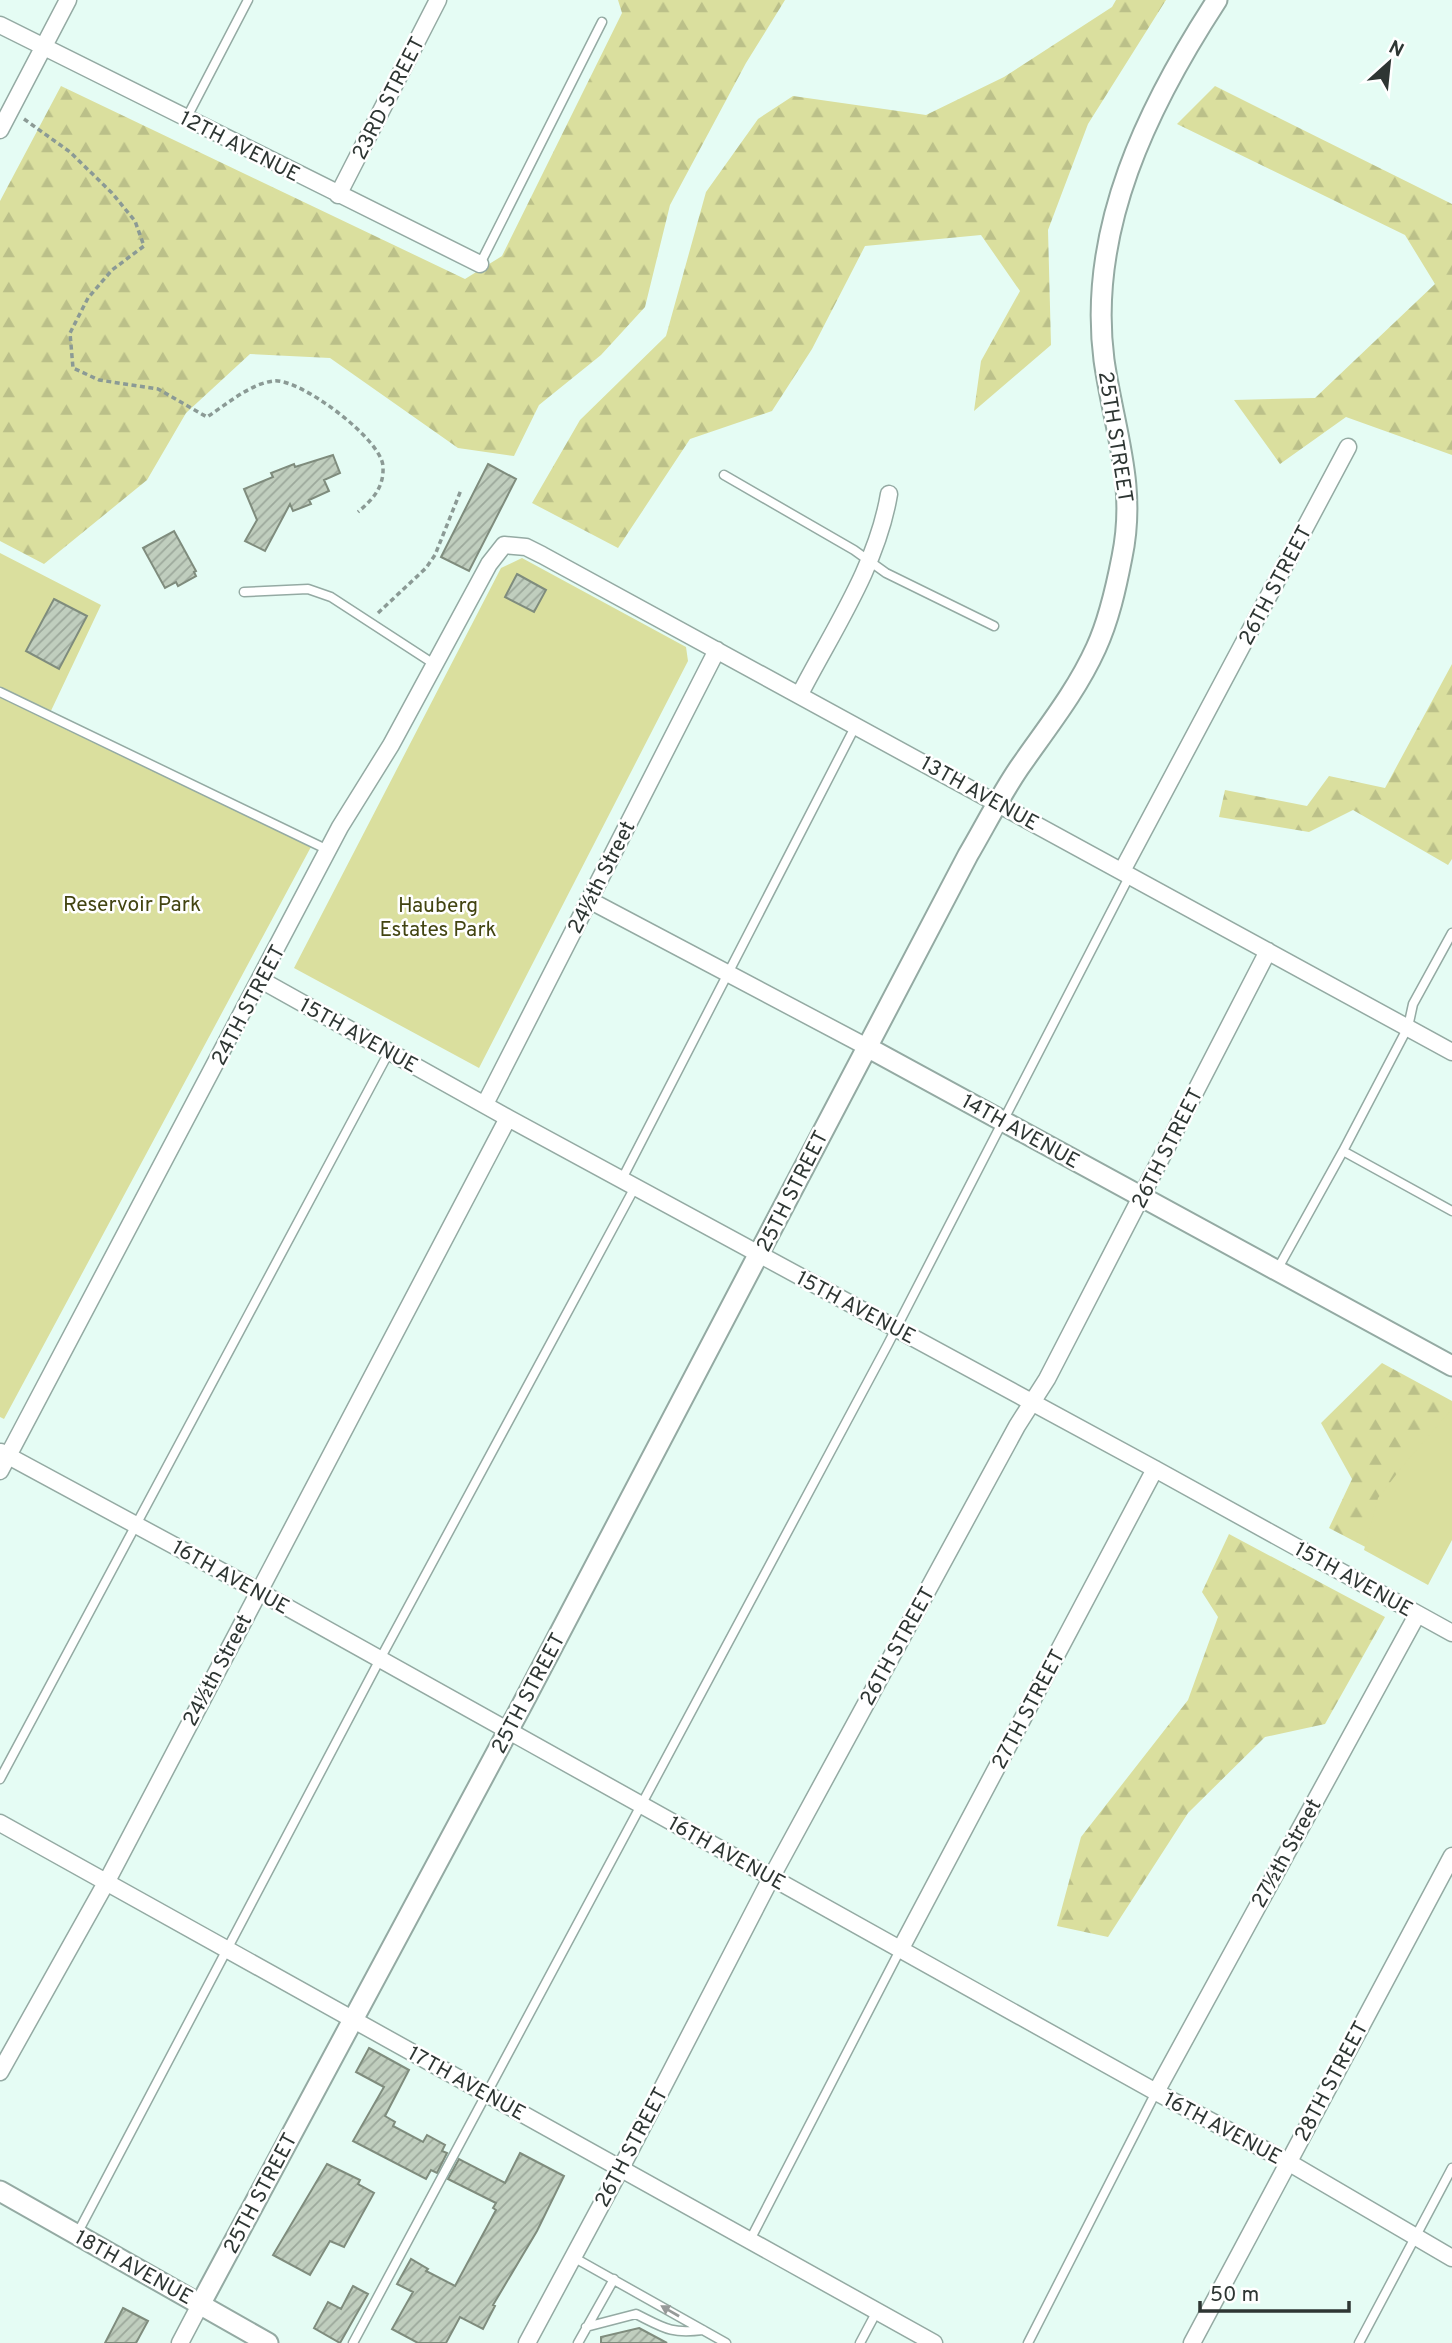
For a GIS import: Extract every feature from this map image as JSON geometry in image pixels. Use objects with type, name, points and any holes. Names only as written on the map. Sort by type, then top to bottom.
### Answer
[{"type":"street","points":[[0,130],[68,0]]},
{"type":"street","name":"23RD STREET","points":[[338,195],[438,0]]},
{"type":"street","name":"25TH STREET","points":[[180,2343],[507,1732],[998,802],[1071,694],[1095,649],[1108,619],[1128,519],[1128,487],[1104,357],[1101,309],[1111,227],[1132,155],[1150,117],[1217,0]]},
{"type":"street","name":"12TH AVENUE","points":[[0,25],[480,264]]},
{"type":"street","name":"26TH STREET","points":[[1126,873],[1348,447]]},
{"type":"street","points":[[800,694],[870,562],[884,524],[889,494]]},
{"type":"street","name":"13TH AVENUE","points":[[504,545],[526,547],[542,555],[1452,1052]]},
{"type":"street","name":"24TH STREET","points":[[0,1471],[4,1454],[261,980],[328,850],[391,745],[489,564],[504,545]]},
{"type":"street","name":"24½th Street","points":[[485,1104],[717,650]]},
{"type":"street","name":"14TH AVENUE","points":[[589,900],[867,1047],[1452,1366]]},
{"type":"street","name":"26TH STREET","points":[[527,2343],[771,1878],[1010,1438],[1047,1379],[1268,951]]},
{"type":"street","name":"15TH AVENUE","points":[[261,980],[508,1118],[1156,1469],[1452,1633]]},
{"type":"street","name":"24½th Street","points":[[0,2072],[107,1881],[508,1118]]},
{"type":"street","name":"16TH AVENUE","points":[[4,1454],[258,1591],[640,1806],[1156,2092],[1288,2162],[1452,2258]]},
{"type":"street","name":"27TH STREET","points":[[900,1950],[1156,1469]]},
{"type":"street","name":"27½th Street","points":[[1156,2092],[1417,1615]]},
{"type":"street","name":"17TH AVENUE","points":[[0,1823],[934,2343]]},
{"type":"street","name":"28TH STREET","points":[[1192,2343],[1452,1856]]},
{"type":"street","name":"18TH AVENUE","points":[[0,2190],[268,2343]]},
{"type":"lane","points":[[186,119],[248,0]]},
{"type":"lane","points":[[480,264],[602,22]]},
{"type":"lane","points":[[724,475],[887,573],[994,626]]},
{"type":"lane","points":[[244,592],[307,589],[331,597],[434,664]]},
{"type":"lane","points":[[0,692],[328,850]]},
{"type":"lane","points":[[76,2235],[629,1183],[727,974],[856,725]]},
{"type":"lane","points":[[353,2343],[896,1329],[1126,873]]},
{"type":"lane","points":[[1277,1270],[1408,1027],[1413,1004],[1452,933]]},
{"type":"lane","points":[[0,1779],[389,1052]]},
{"type":"lane","points":[[1343,1151],[1452,1212]]},
{"type":"lane","points":[[750,2240],[900,1950]]},
{"type":"lane","points":[[1028,2343],[1156,2092]]},
{"type":"lane","points":[[1359,2343],[1452,2168]]},
{"type":"lane","points":[[573,2257],[726,2343]]},
{"type":"lane","points":[[578,2343],[614,2280]]},
{"type":"lane","points":[[860,2343],[877,2311]]},
{"type":"lane","points":[[586,2327],[636,2314],[681,2333],[703,2330]]},
{"type":"path","points":[[10,109],[70,152],[112,193],[135,221],[144,246],[112,270],[88,298],[70,333],[73,368],[99,380],[158,389],[207,417],[248,390],[275,380],[302,389],[354,425],[376,448],[384,465],[381,485],[373,499],[358,512]]},
{"type":"path","points":[[368,621],[430,561],[461,490]]},
{"type":"green space","points":[[618,0],[785,0],[746,63],[670,205],[645,307],[601,355],[539,405],[514,456],[458,448],[330,358],[250,354],[186,413],[147,480],[44,564],[0,541],[0,201],[61,86],[465,279],[502,256],[622,13]]},
{"type":"green space","points":[[1116,0],[1166,0],[1088,124],[1048,230],[1051,345],[974,411],[981,361],[1020,291],[981,235],[865,246],[812,349],[772,411],[690,439],[618,548],[532,503],[580,420],[666,336],[706,192],[758,119],[793,96],[926,115],[1004,77],[1112,7]]},
{"type":"green space","points":[[1215,86],[1452,204],[1452,455],[1346,417],[1280,464],[1234,400],[1315,398],[1435,284],[1405,235],[1177,124]]},
{"type":"green space","name":"Reservoir Park","points":[[0,553],[101,605],[49,715],[312,845],[4,1419],[0,1417]]},
{"type":"green space","name":"Hauberg Estates Park","points":[[522,558],[686,647],[688,661],[479,1068],[294,968],[501,568]]},
{"type":"green space","points":[[1452,664],[1452,859],[1448,865],[1353,810],[1309,832],[1219,817],[1225,790],[1307,806],[1329,776],[1385,788]]},
{"type":"green space","points":[[1382,1363],[1452,1401],[1452,1517],[1421,1576],[1329,1528],[1352,1479],[1321,1423]]},
{"type":"green space","points":[[1452,1409],[1452,1540],[1428,1585],[1364,1550],[1378,1498]]},
{"type":"green space","points":[[1229,1534],[1385,1617],[1325,1724],[1265,1737],[1188,1813],[1108,1937],[1057,1926],[1081,1837],[1188,1700],[1218,1617],[1202,1592]]},
{"type":"building","points":[[333,455],[340,473],[324,480],[329,491],[309,500],[311,504],[293,511],[290,504],[265,551],[245,541],[257,520],[244,489],[273,477],[271,473],[294,464],[295,467]]},
{"type":"building","points":[[488,464],[516,479],[469,571],[441,557]]},
{"type":"building","points":[[174,531],[196,571],[196,576],[178,586],[176,582],[165,588],[143,548]]},
{"type":"building","points":[[517,574],[546,590],[534,612],[505,597]]},
{"type":"building","points":[[54,599],[87,616],[59,669],[26,651]]},
{"type":"building","points":[[369,2048],[409,2070],[385,2116],[395,2122],[393,2126],[423,2142],[427,2135],[445,2145],[442,2151],[447,2153],[437,2173],[431,2170],[426,2179],[353,2141],[384,2087],[356,2072]]},
{"type":"building","points":[[520,2153],[564,2176],[537,2231],[493,2305],[495,2306],[483,2329],[460,2317],[446,2343],[418,2343],[392,2329],[413,2292],[397,2284],[411,2259],[428,2269],[426,2271],[455,2286],[496,2210],[493,2208],[496,2203],[448,2179],[459,2159],[505,2183]]},
{"type":"building","points":[[327,2164],[360,2180],[358,2184],[374,2193],[344,2247],[330,2241],[310,2275],[273,2255]]},
{"type":"building","points":[[353,2286],[368,2294],[340,2343],[314,2328],[328,2302],[341,2309]]},
{"type":"building","points":[[123,2308],[148,2321],[136,2343],[105,2343]]},
{"type":"building","points":[[639,2328],[667,2343],[601,2343],[601,2337]]}]
